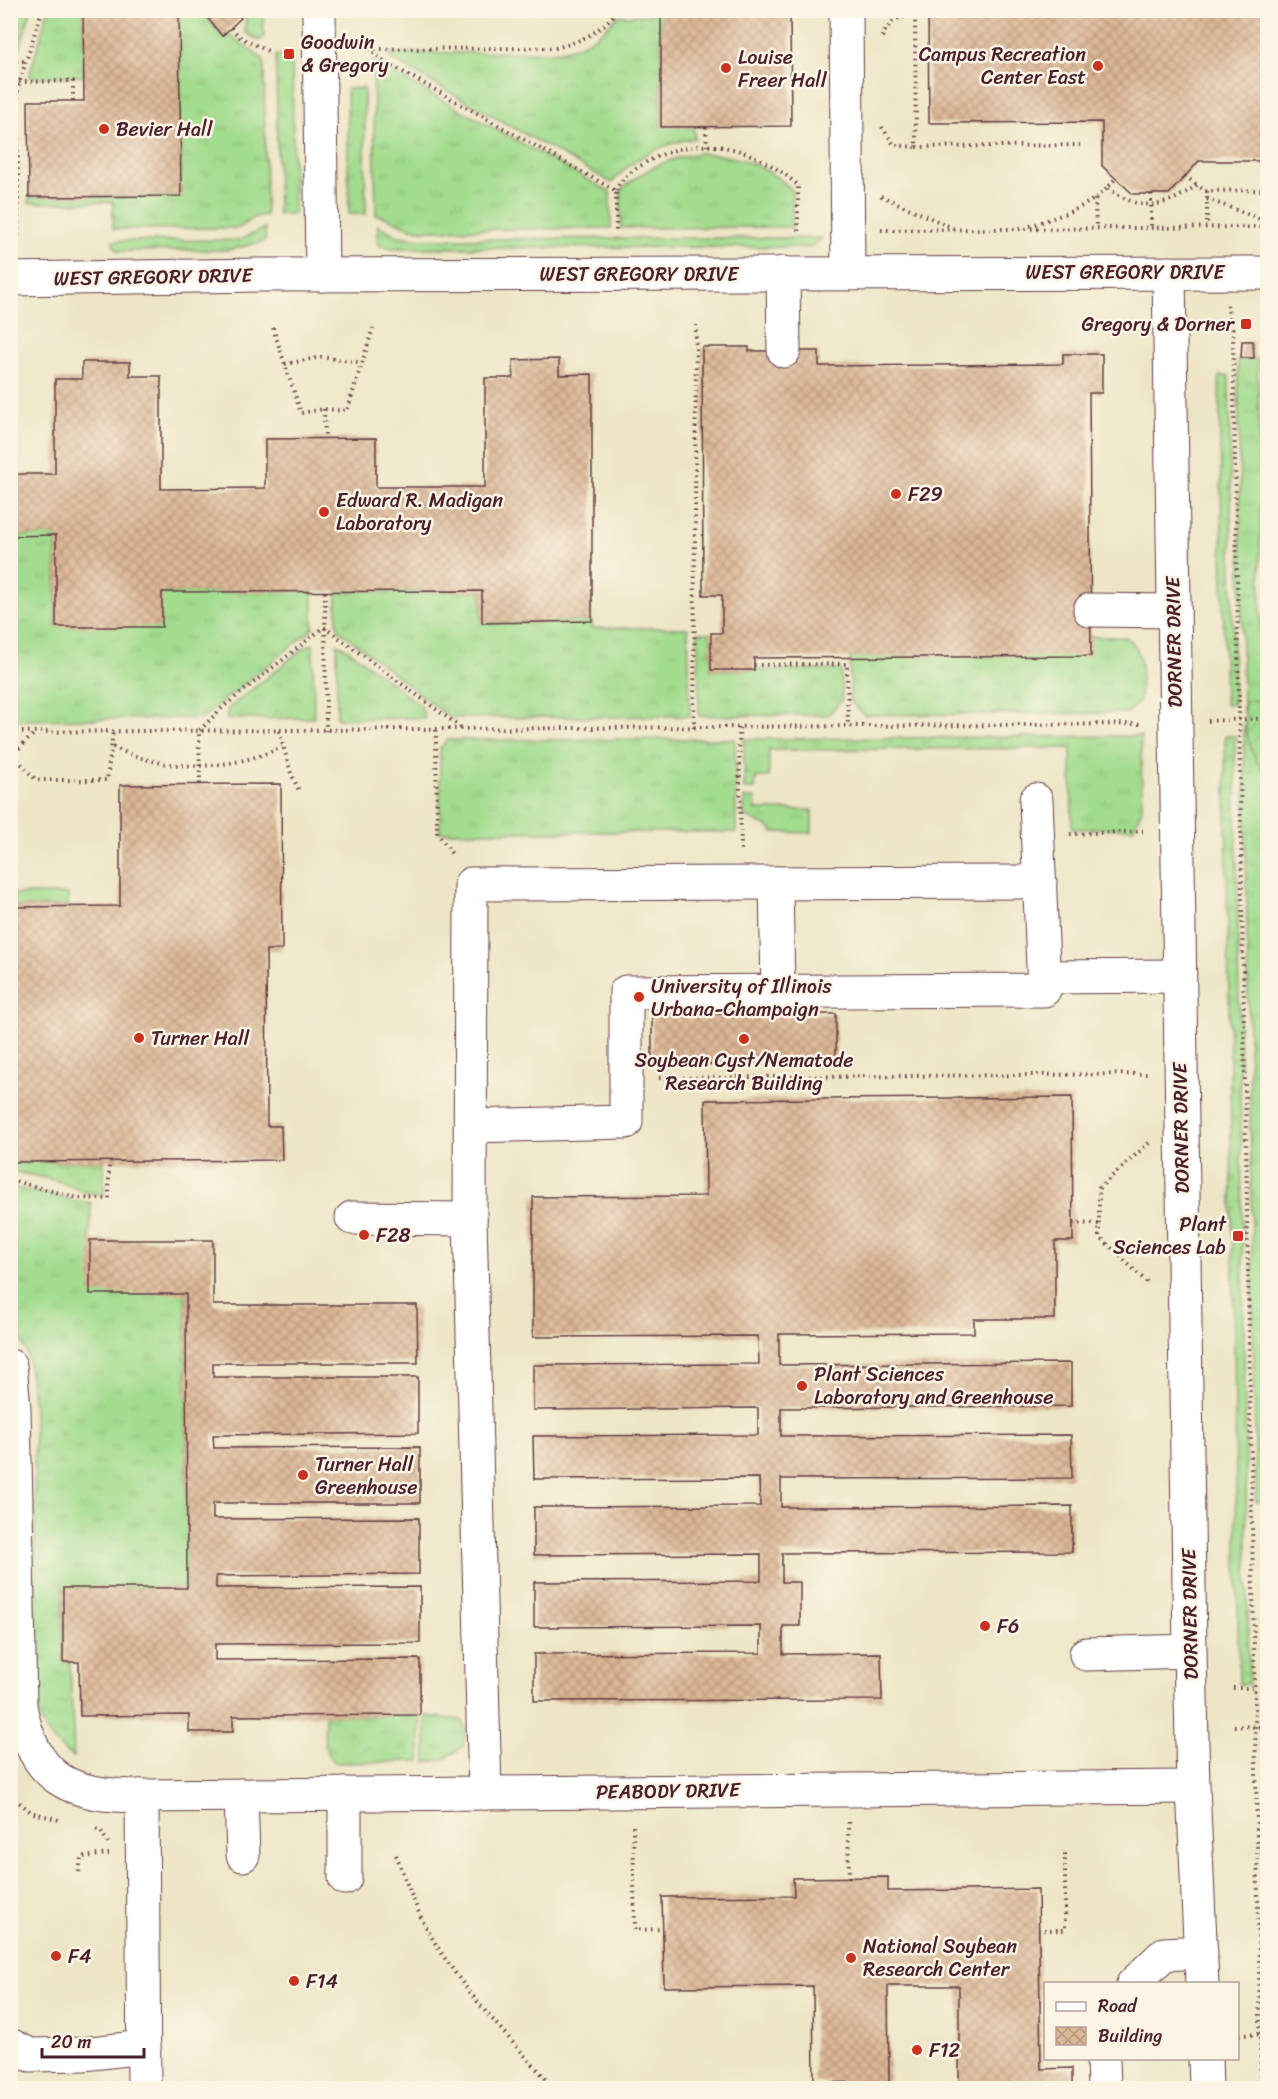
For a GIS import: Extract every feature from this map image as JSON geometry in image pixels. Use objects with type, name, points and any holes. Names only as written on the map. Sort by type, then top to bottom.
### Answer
[{"type":"street","points":[[320,10],[322,275]]},
{"type":"street","points":[[846,10],[848,273]]},
{"type":"street","points":[[783,273],[784,351]]},
{"type":"street","name":"DORNER DRIVE","points":[[1169,273],[1190,1651],[1193,1786],[1202,1968]]},
{"type":"street","name":"WEST GREGORY DRIVE","points":[[10,279],[322,275],[1268,273]]},
{"type":"street","points":[[1090,610],[1174,611]]},
{"type":"street","points":[[471,1126],[626,1122],[626,992],[1044,990],[1036,800]]},
{"type":"street","points":[[484,1793],[470,1219],[471,884],[1040,882]]},
{"type":"street","points":[[776,883],[778,992]]},
{"type":"street","points":[[1043,977],[1179,976]]},
{"type":"street","points":[[352,1218],[470,1219]]},
{"type":"street","name":"PEABODY DRIVE","points":[[10,1366],[14,1407],[20,1706],[24,1729],[35,1756],[52,1775],[78,1789],[110,1796],[142,1796],[1193,1786]]},
{"type":"street","points":[[1086,1654],[1190,1651]]},
{"type":"street","points":[[345,1794],[345,1878]]},
{"type":"street","points":[[241,1795],[243,1855]]},
{"type":"street","points":[[142,1796],[144,2088]]},
{"type":"street","points":[[1134,1982],[1164,1954],[1202,1968]]},
{"type":"street","points":[[10,2045],[30,2055],[83,2054],[144,2048]]},
{"type":"street","points":[[1103,2060],[1104,2088]]},
{"type":"street","points":[[1204,2060],[1206,2088]]},
{"type":"path","points":[[18,236],[19,82],[42,10]]},
{"type":"path","points":[[616,191],[387,63],[368,49],[555,48],[575,43],[594,34],[617,10]]},
{"type":"path","points":[[897,17],[915,16],[915,147]]},
{"type":"path","points":[[231,28],[241,38],[270,52]]},
{"type":"path","points":[[10,61],[24,61]]},
{"type":"path","points":[[19,82],[73,81],[73,101]]},
{"type":"path","points":[[706,127],[707,146]]},
{"type":"path","points":[[898,147],[1080,145]]},
{"type":"path","points":[[616,234],[616,191],[618,185],[627,176],[654,158],[684,148],[707,146],[741,151],[762,158],[798,185],[798,232]]},
{"type":"path","points":[[1185,176],[1207,191],[1268,190]]},
{"type":"path","points":[[1026,227],[1074,210],[1095,199],[1115,179]]},
{"type":"path","points":[[1108,188],[1125,201],[1152,206],[1176,200],[1197,185]]},
{"type":"path","points":[[1207,191],[1207,227]]},
{"type":"path","points":[[876,194],[957,229]]},
{"type":"path","points":[[1151,194],[1151,227]]},
{"type":"path","points":[[1095,199],[1096,227]]},
{"type":"path","points":[[1207,199],[1268,222]]},
{"type":"path","points":[[879,230],[1026,227],[1268,227]]},
{"type":"path","points":[[1229,311],[1234,344],[1261,2088]]},
{"type":"path","points":[[694,728],[696,325]]},
{"type":"path","points":[[273,328],[301,413],[324,409],[347,411],[373,327]]},
{"type":"path","points":[[285,364],[321,357],[362,363]]},
{"type":"path","points":[[324,409],[325,439]]},
{"type":"path","points":[[325,592],[326,731]]},
{"type":"path","points":[[324,627],[464,729]]},
{"type":"path","points":[[200,784],[199,731],[224,707],[324,627]]},
{"type":"path","points":[[754,665],[847,664],[848,727]]},
{"type":"path","points":[[1212,721],[1268,718]]},
{"type":"path","points":[[10,732],[1147,724]]},
{"type":"path","points":[[739,728],[741,884]]},
{"type":"path","points":[[436,729],[436,832],[471,884]]},
{"type":"path","points":[[279,731],[282,747],[300,793]]},
{"type":"path","points":[[37,732],[12,756],[36,780],[107,780],[113,747],[113,732]]},
{"type":"path","points":[[113,747],[148,762],[200,766],[247,761],[282,747]]},
{"type":"path","points":[[1039,835],[1149,831]]},
{"type":"path","points":[[626,1080],[671,1077],[1154,1074]]},
{"type":"path","points":[[1154,1138],[1099,1188],[1099,1236],[1156,1291]]},
{"type":"path","points":[[10,1180],[78,1198],[110,1199],[109,1161]]},
{"type":"path","points":[[1073,1223],[1099,1224]]},
{"type":"path","points":[[1233,1688],[1254,1688]]},
{"type":"path","points":[[1234,1726],[1268,1727]]},
{"type":"path","points":[[848,1789],[849,1878]]},
{"type":"path","points":[[633,1792],[635,1930],[663,1929]]},
{"type":"path","points":[[10,1795],[31,1812],[70,1822]]},
{"type":"path","points":[[86,1825],[101,1832],[108,1843],[110,1854]]},
{"type":"path","points":[[1038,1930],[1065,1930],[1065,1850]]},
{"type":"path","points":[[79,1872],[81,1857],[117,1854]]},
{"type":"path","points":[[396,1855],[420,1915],[437,1946],[481,2005],[554,2088]]},
{"type":"path","points":[[1239,2035],[1268,2034]]},
{"type":"green space","points":[[10,11],[31,11],[19,50],[11,50]]},
{"type":"green space","points":[[48,11],[83,11],[84,76],[29,77]]},
{"type":"green space","points":[[179,11],[202,11],[221,36],[226,32],[264,60],[266,215],[253,218],[239,228],[113,229],[113,202],[29,203],[29,197],[181,196]]},
{"type":"green space","points":[[246,11],[263,11],[264,37],[259,41],[245,32]]},
{"type":"green space","points":[[651,11],[661,11],[661,126],[694,127],[695,138],[683,140],[649,153],[629,166],[612,183],[391,59],[388,53],[554,52],[573,48],[597,36],[617,16],[650,15]]},
{"type":"green space","points":[[276,55],[292,55],[294,214],[278,214]]},
{"type":"green space","points":[[373,62],[610,192],[611,228],[423,230],[410,228],[376,215]]},
{"type":"green space","points":[[364,88],[366,214],[349,214],[347,89]]},
{"type":"green space","points":[[699,153],[750,162],[782,181],[792,190],[792,227],[621,228],[621,190],[657,166]]},
{"type":"green space","points":[[378,225],[398,236],[418,239],[822,238],[811,247],[389,248],[378,245]]},
{"type":"green space","points":[[265,228],[265,241],[229,250],[118,251],[113,245],[113,241],[240,240]]},
{"type":"green space","points":[[1258,359],[1262,712],[1243,712],[1238,360]]},
{"type":"green space","points":[[1219,376],[1229,376],[1234,704],[1225,705]]},
{"type":"green space","points":[[56,535],[56,627],[162,592],[313,591],[313,627],[202,718],[11,720],[10,536]]},
{"type":"green space","points":[[337,591],[482,591],[482,623],[592,621],[593,628],[688,628],[690,716],[450,718],[339,630]]},
{"type":"green space","points":[[698,633],[711,633],[711,670],[841,670],[842,700],[828,715],[699,716]]},
{"type":"green space","points":[[1091,637],[1126,637],[1137,650],[1141,666],[1139,702],[1127,713],[864,715],[850,701],[850,657]]},
{"type":"green space","points":[[313,644],[314,718],[227,719],[227,711],[230,707],[304,648]]},
{"type":"green space","points":[[337,644],[346,648],[421,706],[425,718],[337,719]]},
{"type":"green space","points":[[1244,701],[1267,701],[1267,776],[1256,759],[1249,741]]},
{"type":"green space","points":[[1268,724],[1267,1501],[1256,1502],[1244,725]]},
{"type":"green space","points":[[1141,736],[1142,808],[1134,828],[1072,829],[1071,748],[769,750],[769,777],[756,777],[755,789],[744,789],[744,739]]},
{"type":"green space","points":[[1225,736],[1235,736],[1249,1684],[1239,1684]]},
{"type":"green space","points":[[735,739],[736,832],[440,832],[440,748],[447,740]]},
{"type":"green space","points":[[744,798],[755,798],[756,810],[812,810],[812,833],[772,832],[772,829],[744,816]]},
{"type":"green space","points":[[11,894],[68,894],[68,906],[11,907]]},
{"type":"green space","points":[[104,1161],[104,1194],[87,1193],[55,1180],[11,1171],[10,1162]]},
{"type":"green space","points":[[10,1187],[91,1203],[90,1240],[186,1294],[187,1588],[63,1588],[63,1662],[70,1662],[74,1757],[59,1747],[48,1733],[40,1718],[36,1701],[34,1404],[27,1353],[11,1320]]},
{"type":"green space","points":[[325,1715],[420,1715],[420,1761],[337,1763],[328,1755],[326,1749]]},
{"type":"green space","points":[[426,1716],[462,1720],[466,1730],[463,1747],[444,1759],[426,1763]]},
{"type":"building","name":"Bevier Hall","points":[[83,10],[179,10],[181,196],[29,197],[28,101],[84,101]]},
{"type":"building","points":[[201,10],[234,10],[241,18],[222,36]]},
{"type":"building","name":"Louise Freer Hall","points":[[661,10],[790,10],[791,126],[661,127]]},
{"type":"building","name":"Campus Recreation Center East","points":[[928,10],[1268,10],[1268,161],[1199,161],[1169,194],[1133,194],[1102,166],[1102,122],[929,123]]},
{"type":"building","points":[[1242,341],[1253,341],[1254,358],[1241,358]]},
{"type":"building","name":"F29","points":[[702,347],[749,347],[749,351],[819,351],[819,366],[1063,364],[1063,354],[1102,354],[1102,393],[1089,393],[1091,656],[754,658],[754,670],[711,670],[711,633],[722,633],[722,595],[703,595]]},
{"type":"building","name":"Edward R. Madigan Laboratory","points":[[559,359],[559,375],[592,374],[592,621],[482,623],[482,591],[162,592],[162,627],[56,627],[56,535],[10,536],[10,474],[55,474],[55,379],[82,379],[82,362],[130,362],[130,376],[161,376],[161,489],[265,488],[265,439],[376,438],[376,487],[485,487],[485,378],[513,378],[513,360]]},
{"type":"building","name":"Turner Hall","points":[[281,784],[282,950],[266,950],[267,1126],[281,1126],[282,1160],[10,1162],[10,907],[120,906],[120,785]]},
{"type":"building","name":"Soybean Cyst/Nematode Research Building","points":[[652,1014],[836,1014],[836,1065],[652,1064]]},
{"type":"building","name":"Plant Sciences Laboratory and Greenhouse","points":[[1072,1097],[1073,1241],[1055,1241],[1055,1319],[974,1319],[974,1333],[779,1334],[779,1365],[1071,1363],[1071,1406],[781,1408],[781,1436],[1071,1435],[1072,1478],[781,1479],[781,1507],[1072,1506],[1072,1552],[782,1553],[782,1582],[800,1582],[800,1626],[783,1626],[783,1654],[881,1653],[882,1700],[534,1701],[534,1654],[761,1653],[761,1626],[534,1627],[534,1582],[761,1581],[761,1554],[534,1555],[534,1507],[760,1506],[759,1478],[534,1479],[533,1436],[758,1435],[758,1408],[533,1410],[533,1365],[759,1364],[758,1336],[533,1337],[533,1197],[706,1196],[705,1100]]},
{"type":"building","name":"Turner Hall Greenhouse","points":[[90,1240],[213,1240],[213,1305],[417,1305],[418,1363],[213,1363],[213,1377],[418,1377],[418,1433],[213,1435],[214,1448],[420,1447],[420,1503],[213,1503],[213,1519],[419,1518],[419,1574],[216,1576],[216,1588],[420,1587],[420,1643],[215,1644],[215,1660],[420,1659],[420,1715],[233,1716],[233,1732],[189,1732],[189,1715],[80,1716],[79,1662],[63,1662],[63,1588],[187,1588],[186,1294],[90,1294]]},
{"type":"building","name":"National Soybean Research Center","points":[[888,1877],[888,1891],[1038,1889],[1041,2069],[1072,2068],[1072,2088],[959,2088],[959,1986],[888,1986],[889,2083],[814,2082],[813,1986],[664,1987],[662,1897],[794,1896],[793,1878]]},
{"type":"place","name":"Goodwin & Gregory","points":[[289,54]]},
{"type":"place","name":"Campus Recreation Center East","points":[[1098,66]]},
{"type":"place","name":"Louise Freer Hall","points":[[726,68]]},
{"type":"place","name":"Bevier Hall","points":[[104,129]]},
{"type":"place","name":"Gregory & Dorner","points":[[1246,324]]},
{"type":"place","name":"F29","points":[[896,494]]},
{"type":"place","name":"Edward R. Madigan Laboratory","points":[[324,512]]},
{"type":"place","name":"University of Illinois Urbana-Champaign","points":[[639,997]]},
{"type":"place","name":"Turner Hall","points":[[139,1038]]},
{"type":"place","name":"Soybean Cyst/Nematode Research Building","points":[[744,1039]]},
{"type":"place","name":"F28","points":[[364,1235]]},
{"type":"place","name":"Plant Sciences Lab","points":[[1238,1236]]},
{"type":"place","name":"Plant Sciences Laboratory and Greenhouse","points":[[802,1386]]},
{"type":"place","name":"Turner Hall Greenhouse","points":[[303,1475]]},
{"type":"place","name":"F6","points":[[985,1626]]},
{"type":"place","name":"F4","points":[[56,1956]]},
{"type":"place","name":"National Soybean Research Center","points":[[851,1958]]},
{"type":"place","name":"F14","points":[[294,1981]]},
{"type":"place","name":"F12","points":[[917,2050]]}]
